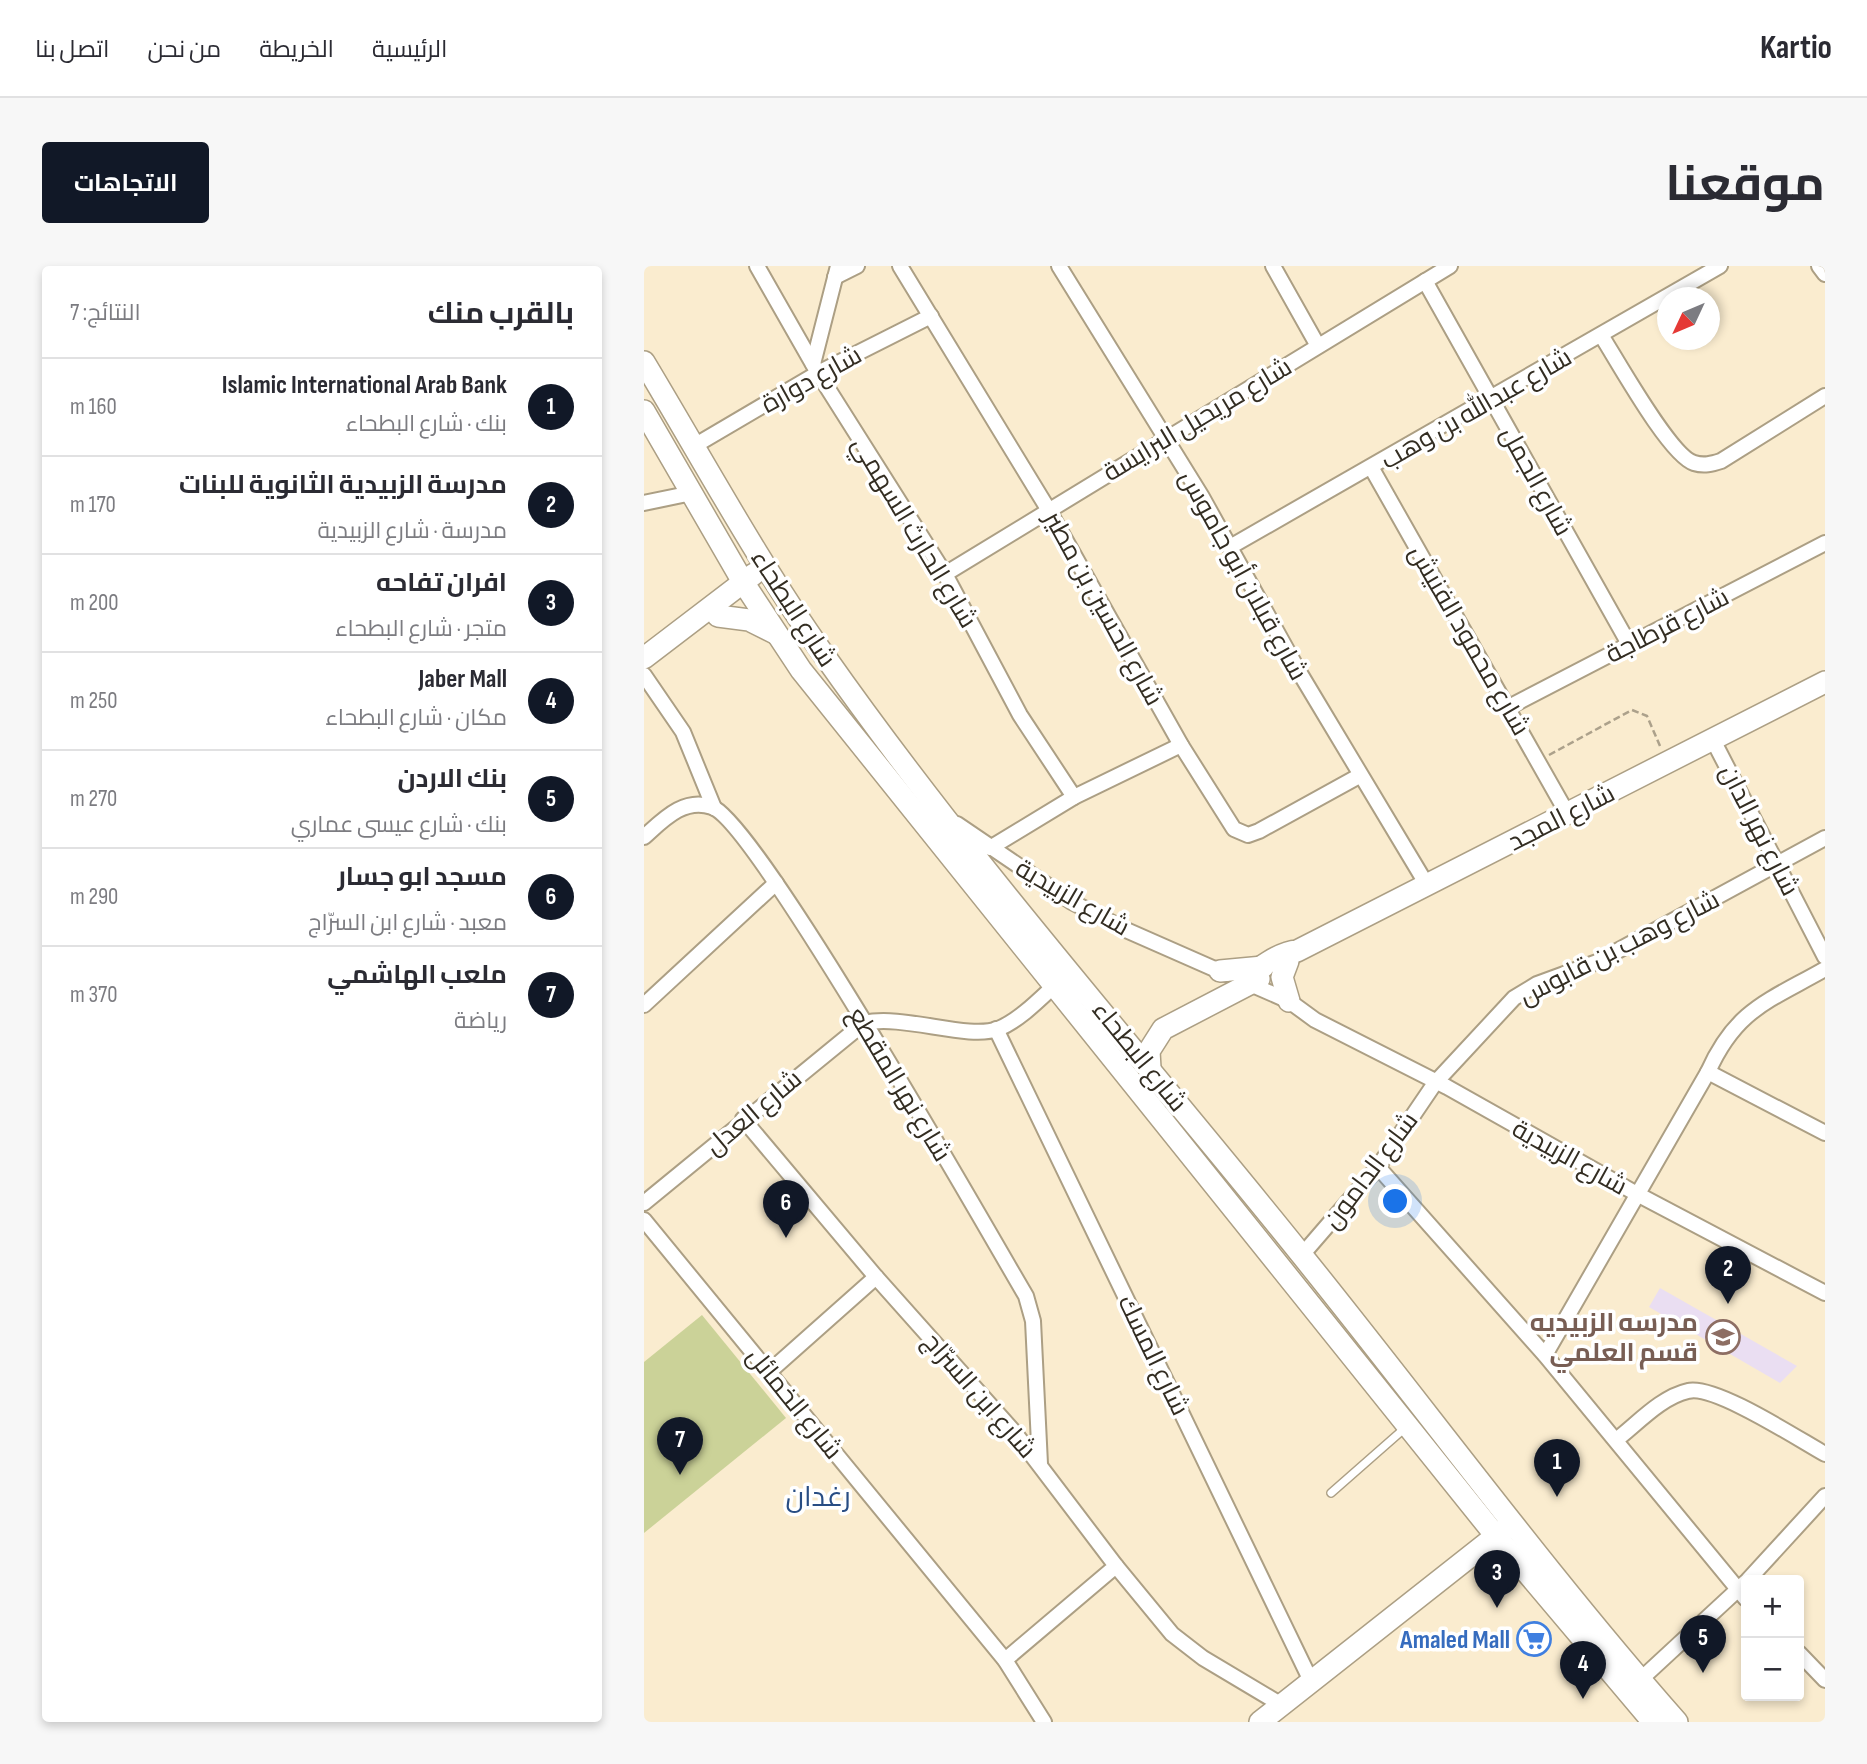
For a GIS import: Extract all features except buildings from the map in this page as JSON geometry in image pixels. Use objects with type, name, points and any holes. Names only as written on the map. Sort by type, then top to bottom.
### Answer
[{"type":"street","name":"شارع الحارث السهمي","points":[[757,266],[816,368],[945,574],[1020,715],[1074,797]]},
{"type":"street","points":[[816,368],[836,272],[857,266]]},
{"type":"street","name":"شارع الحسين بن مطير","points":[[900,266],[1048,509],[1227,821],[1241,834],[1259,831],[1359,776]]},
{"type":"street","name":"شارع قبلان أبو جاموس","points":[[1059,266],[1230,547],[1359,776],[1427,885]]},
{"type":"street","points":[[1273,266],[1318,346]]},
{"type":"street","name":"شارع مريحيل البرايسة","points":[[945,574],[1450,266]]},
{"type":"street","name":"شارع عبدالله بن وهب","points":[[1230,547],[1720,266]]},
{"type":"street","points":[[1819,266],[1825,274]]},
{"type":"street","name":"شارع الجمل","points":[[1425,281],[1629,644]]},
{"type":"street","name":"شارع دوارة","points":[[694,446],[816,368],[931,316]]},
{"type":"street","points":[[1601,335],[1672,446],[1693,463],[1709,465],[1721,461],[1825,396]]},
{"type":"street","name":"شارع البطحاء","points":[[644,362],[768,571],[823,655],[944,815],[1302,1255],[1504,1530],[1653,1722]]},
{"type":"street","name":"شارع البطحاء","points":[[644,411],[746,587],[809,680],[1409,1426],[1677,1722]]},
{"type":"street","name":"شارع محمود الفنيش","points":[[1371,467],[1540,760],[1567,813]]},
{"type":"street","points":[[644,503],[691,493]]},
{"type":"street","name":"شارع قرطاجة","points":[[1509,707],[1825,543]]},
{"type":"street","points":[[644,658],[695,618],[768,571]]},
{"type":"street","points":[[695,618],[707,621],[718,616],[746,587]]},
{"type":"street","points":[[718,616],[749,620],[777,635]]},
{"type":"street","points":[[644,676],[683,732],[714,807]]},
{"type":"street","name":"شارع المجد","points":[[1150,1068],[1149,1051],[1163,1029],[1292,956],[1427,885],[1825,682]]},
{"type":"street","name":"شارع نهر الدان","points":[[1713,740],[1825,957]]},
{"type":"street","points":[[990,848],[1074,797],[1181,745]]},
{"type":"street","points":[[644,837],[683,808],[696,804],[714,807]]},
{"type":"street","name":"شارع نهر المقطع","points":[[714,807],[736,826],[776,883],[864,1023],[1026,1296],[1033,1321],[1040,1464]]},
{"type":"street","name":"شارع الزبيدية","points":[[944,815],[1072,902],[1126,930],[1289,1002],[1315,1020],[1825,1293]]},
{"type":"street","name":"شارع وهب بن قابوس","points":[[1435,1083],[1514,998],[1537,984],[1597,962],[1825,838]]},
{"type":"street","points":[[644,1005],[776,883]]},
{"type":"street","name":"شارع المجد","points":[[1247,983],[1251,976],[1283,954],[1292,956]]},
{"type":"street","points":[[1289,1002],[1282,986],[1292,956]]},
{"type":"street","points":[[1220,971],[1264,967]]},
{"type":"street","points":[[1545,1355],[1708,1072],[1721,1043],[1740,1020],[1825,970]]},
{"type":"street","name":"شارع الزبيدية","points":[[1247,983],[1253,992],[1285,1009],[1315,1020]]},
{"type":"street","points":[[864,1023],[884,1018],[966,1029],[996,1029],[1054,986]]},
{"type":"street","name":"شارع العدل","points":[[644,1203],[743,1119],[864,1023]]},
{"type":"street","name":"شارع المسك","points":[[996,1029],[1311,1681]]},
{"type":"street","points":[[1708,1072],[1825,1133]]},
{"type":"street","name":"شارع الدامون","points":[[1302,1255],[1378,1167],[1435,1083]]},
{"type":"street","name":"شارع ابن السرّاج","points":[[743,1119],[876,1277],[1040,1464],[1116,1566],[1172,1634],[1203,1658],[1280,1704]]},
{"type":"street","points":[[1378,1167],[1545,1355],[1741,1583]]},
{"type":"street","name":"شارع الخمائل","points":[[644,1220],[1005,1660],[1044,1722]]},
{"type":"street","points":[[1284,1270],[1302,1255]]},
{"type":"street","points":[[769,1372],[876,1277]]},
{"type":"street","points":[[1616,1440],[1667,1400],[1698,1389],[1723,1398],[1825,1454]]},
{"type":"street","points":[[1756,1575],[1825,1496]]},
{"type":"street","points":[[1260,1722],[1504,1530]]},
{"type":"street","points":[[1005,1660],[1116,1566]]},
{"type":"street","points":[[1640,1680],[1741,1592]]},
{"type":"street","points":[[1804,1658],[1825,1681]]},
{"type":"lane","points":[[1331,1493],[1409,1426]]},
{"type":"path","points":[[1540,760],[1632,710],[1647,716],[1667,762]]},
{"type":"shaded area","name":"مدرسه الزبيديه قسم العلمي","points":[[1660,1288],[1797,1366],[1780,1383],[1649,1307]]},
{"type":"green space","points":[[702,1315],[786,1418],[644,1533],[644,1362]]},
{"type":"place","name":"مسجد ابو جسار","points":[[786,1238]]},
{"type":"place","name":"مدرسة الزبيدية الثانوية للبنات","points":[[1728,1304]]},
{"type":"place","name":"مدرسه الزبيديه قسم العلمي","points":[[1723,1337]]},
{"type":"place","name":"ملعب الهاشمي","points":[[680,1475]]},
{"type":"place","name":"Islamic International Arab Bank","points":[[1557,1497]]},
{"type":"place","name":"افران تفاحه","points":[[1497,1608]]},
{"type":"place","name":"Amaled Mall","points":[[1534,1639]]},
{"type":"place","name":"بنك الاردن","points":[[1703,1673]]},
{"type":"place","name":"Jaber Mall","points":[[1583,1699]]},
{"type":"district","name":"رغدان","points":[[818,1496]]}]
